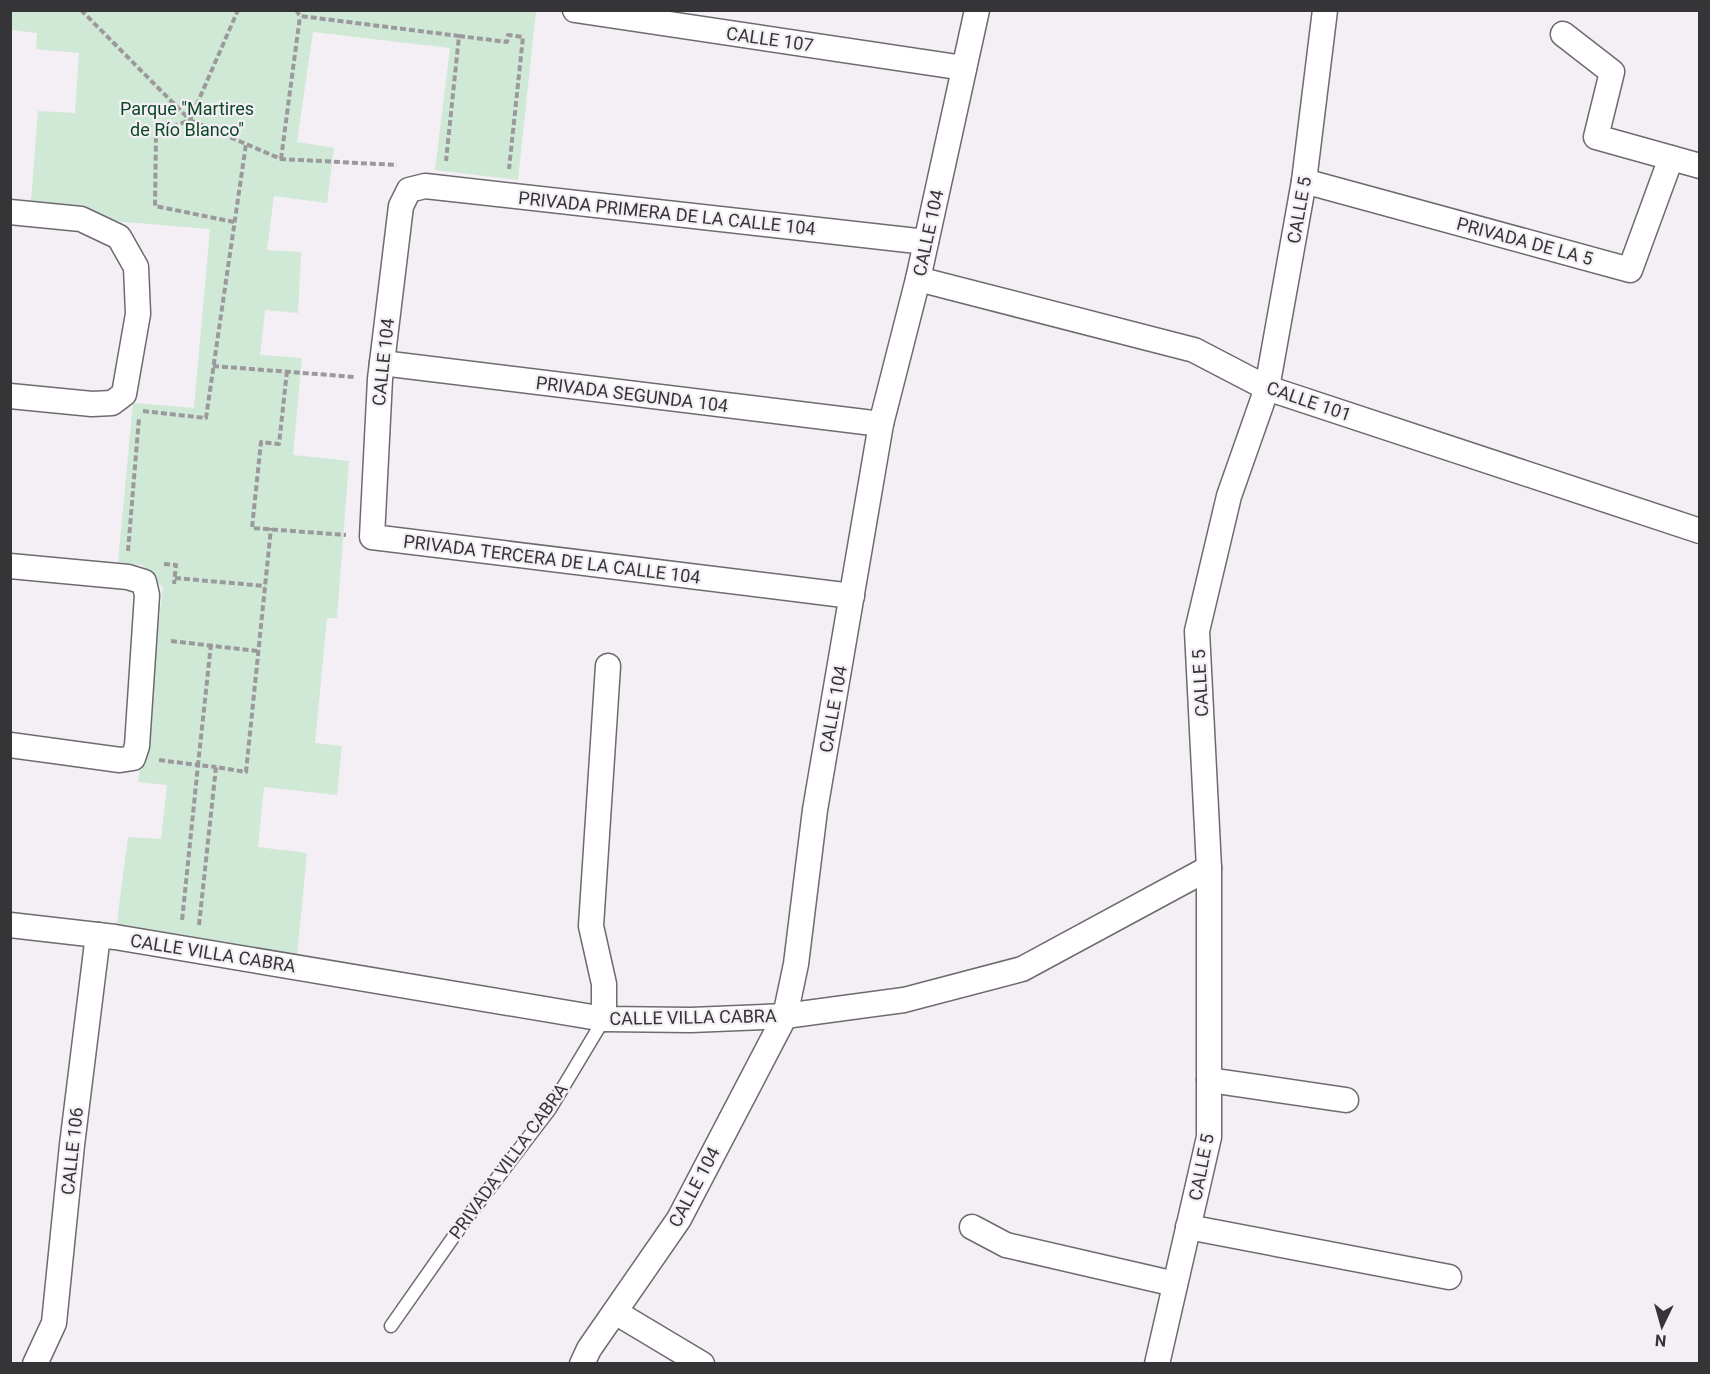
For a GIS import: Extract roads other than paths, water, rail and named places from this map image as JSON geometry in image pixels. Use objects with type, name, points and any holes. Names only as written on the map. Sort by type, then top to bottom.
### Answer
[{"type":"street","name":"CALLE 107","points":[[575,10],[964,68]]},
{"type":"street","name":"CALLE 104","points":[[582,1364],[679,1219],[785,1016],[796,964],[815,810],[881,424],[918,279],[977,10]]},
{"type":"street","name":"CALLE 5","points":[[1157,1364],[1209,1137],[1209,868],[1197,631],[1229,496],[1267,388],[1304,181],[1325,10]]},
{"type":"street","points":[[1563,33],[1612,72],[1596,137],[1700,166]]},
{"type":"street","name":"PRIVADA DE LA 5","points":[[1304,181],[1630,270],[1671,158]]},
{"type":"street","name":"CALLE 104","points":[[372,537],[381,371],[401,206],[417,188]]},
{"type":"street","name":"PRIVADA PRIMERA DE LA CALLE 104","points":[[417,188],[926,242]]},
{"type":"street","points":[[10,212],[81,219],[119,237],[136,267],[138,314],[124,394],[112,404],[10,396]]},
{"type":"street","name":"CALLE 101","points":[[918,279],[1194,350],[1267,388],[1700,531]]},
{"type":"street","name":"PRIVADA SEGUNDA 104","points":[[381,371],[881,424]]},
{"type":"street","name":"PRIVADA TERCERA DE LA CALLE 104","points":[[372,537],[852,596]]},
{"type":"street","points":[[10,566],[128,577],[150,573],[137,746],[143,759],[120,760],[10,745]]},
{"type":"street","points":[[604,1019],[604,984],[591,926],[608,666]]},
{"type":"street","name":"CALLE VILLA CABRA","points":[[10,925],[98,935],[604,1019],[691,1020],[785,1016],[904,1000],[1022,969],[1209,868]]},
{"type":"street","name":"CALLE 106","points":[[34,1364],[54,1323],[72,1145],[98,935]]},
{"type":"street","points":[[1209,1080],[1346,1100]]},
{"type":"street","points":[[972,1227],[1006,1245],[1175,1284]]},
{"type":"street","points":[[1188,1227],[1449,1277]]},
{"type":"street","points":[[615,1312],[702,1364]]},
{"type":"lane","name":"PRIVADA VILLA CABRA","points":[[391,1326],[466,1218],[549,1109],[604,1019]]},
{"type":"park label","name":"Parque \"Martires de Río Blanco\"","points":[[187,118]]}]
